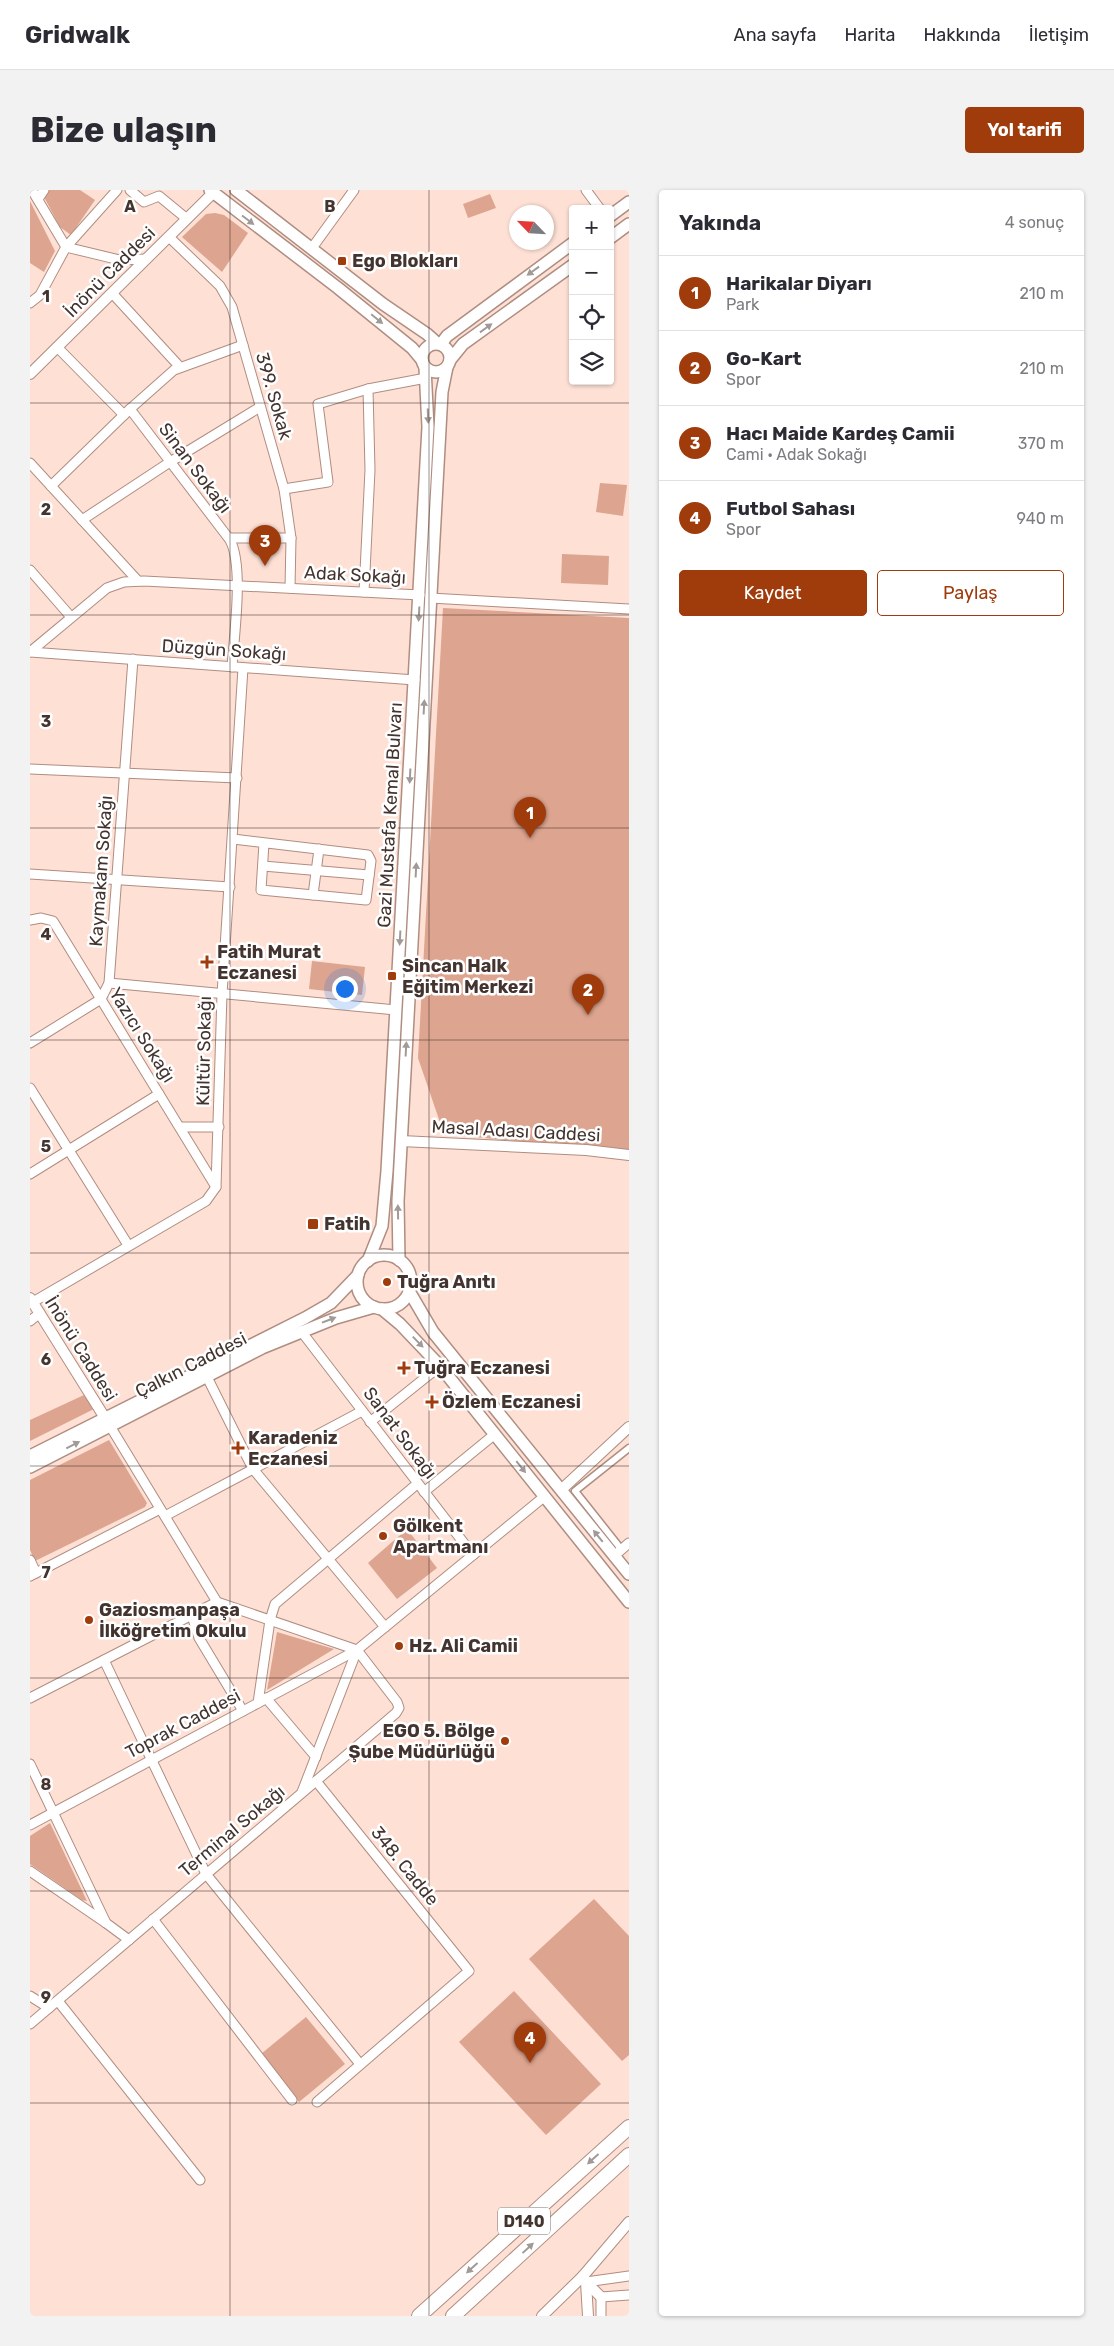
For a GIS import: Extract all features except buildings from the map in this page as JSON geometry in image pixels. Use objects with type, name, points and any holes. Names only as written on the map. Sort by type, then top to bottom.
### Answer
[{"type":"highway","name":"D140","points":[[419,2316],[629,2126]]},
{"type":"highway","name":"D140","points":[[453,2316],[629,2155]]},
{"type":"main road","points":[[236,190],[383,304],[447,349],[449,364]]},
{"type":"main road","points":[[212,191],[412,348],[425,369],[436,372],[449,364],[464,344],[569,268]]},
{"type":"main road","points":[[614,213],[629,202]]},
{"type":"main road","points":[[614,235],[629,224]]},
{"type":"main road","points":[[425,369],[426,348],[439,344],[476,314],[569,246]]},
{"type":"main road","name":"Gazi Mustafa Kemal Bulvarı","points":[[368,1261],[382,1226],[415,680],[425,596],[442,392],[449,364]]},
{"type":"main road","name":"Gazi Mustafa Kemal Bulvarı","points":[[399,1260],[398,1201],[425,596],[428,427],[425,369]]},
{"type":"main road","points":[[629,1574],[621,1549],[561,1490],[433,1332],[409,1291],[409,1273],[399,1260],[384,1256],[368,1261],[358,1275],[359,1291],[368,1304],[378,1308],[400,1324],[440,1366],[629,1602]]},
{"type":"main road","name":"Çalkın Caddesi","points":[[30,1467],[108,1422],[331,1303],[358,1275]]},
{"type":"main road","points":[[378,1308],[398,1305],[409,1291]]},
{"type":"main road","name":"Çalkın Caddesi","points":[[30,1456],[207,1377],[301,1331],[336,1318],[378,1308]]},
{"type":"street","points":[[32,190],[66,247],[120,260],[146,259]]},
{"type":"street","points":[[38,199],[44,190]]},
{"type":"street","points":[[30,304],[40,294],[66,247],[117,190]]},
{"type":"street","points":[[130,190],[144,202],[159,196],[187,219]]},
{"type":"street","points":[[312,248],[354,190]]},
{"type":"street","points":[[586,190],[597,205]]},
{"type":"street","name":"İnönü Caddesi","points":[[30,374],[187,219],[212,191]]},
{"type":"street","name":"399. Sokak","points":[[169,237],[225,294],[232,307],[284,489],[291,538],[290,588]]},
{"type":"street","points":[[112,293],[179,366]]},
{"type":"street","points":[[51,486],[127,412],[179,366],[242,345]]},
{"type":"street","name":"Sinan Sokağı","points":[[56,347],[127,412],[170,462],[229,538],[235,553],[236,586],[232,667]]},
{"type":"street","points":[[284,489],[328,482],[318,404],[425,369]]},
{"type":"street","points":[[364,592],[370,470],[368,389]]},
{"type":"street","points":[[82,520],[170,462],[260,407]]},
{"type":"street","points":[[30,464],[138,581]]},
{"type":"street","points":[[229,538],[291,538]]},
{"type":"street","points":[[30,570],[71,617]]},
{"type":"street","name":"Adak Sokağı","points":[[30,652],[110,586],[138,581],[364,592],[629,609]]},
{"type":"street","name":"Düzgün Sokağı","points":[[30,652],[415,680]]},
{"type":"street","name":"Kaymakam Sokağı","points":[[101,999],[109,983],[133,660]]},
{"type":"street","name":"Kültür Sokağı","points":[[216,1186],[222,994],[243,668]]},
{"type":"street","points":[[30,770],[237,778]]},
{"type":"street","points":[[233,839],[368,855],[371,861],[366,900],[261,890],[264,843]]},
{"type":"street","points":[[313,895],[319,850]]},
{"type":"street","points":[[263,866],[370,875]]},
{"type":"street","points":[[30,874],[230,887]]},
{"type":"street","name":"Yazıcı Sokağı","points":[[30,920],[43,918],[52,922],[216,1186]]},
{"type":"street","points":[[109,983],[396,1010]]},
{"type":"street","points":[[30,1043],[101,999]]},
{"type":"street","points":[[30,1088],[128,1246]]},
{"type":"street","points":[[30,1174],[159,1094]]},
{"type":"street","points":[[180,1127],[219,1127]]},
{"type":"street","name":"Masal Adası Caddesi","points":[[401,1141],[629,1154]]},
{"type":"street","points":[[31,1300],[208,1199],[216,1186]]},
{"type":"street","name":"İnönü Caddesi","points":[[31,1300],[108,1422]]},
{"type":"street","points":[[30,1322],[40,1313]]},
{"type":"street","name":"Sanat Sokağı","points":[[301,1331],[417,1484],[473,1554]]},
{"type":"street","points":[[370,1422],[440,1366]]},
{"type":"street","points":[[207,1377],[253,1469],[385,1627]]},
{"type":"street","points":[[30,1560],[33,1574],[253,1469],[362,1411]]},
{"type":"street","points":[[108,1422],[217,1602],[357,1650]]},
{"type":"street","points":[[561,1490],[629,1427]]},
{"type":"street","points":[[424,1492],[494,1434]]},
{"type":"street","points":[[621,1549],[575,1491],[629,1448]]},
{"type":"street","name":"Toprak Caddesi","points":[[30,1825],[262,1700],[270,1620],[275,1604],[417,1484]]},
{"type":"street","points":[[316,1757],[262,1700],[357,1650],[545,1496]]},
{"type":"street","points":[[30,1698],[217,1602]]},
{"type":"street","points":[[192,1616],[199,1638],[243,1711]]},
{"type":"street","points":[[302,1793],[357,1650]]},
{"type":"street","name":"Terminal Sokağı","points":[[30,2024],[396,1713],[399,1708],[397,1702],[357,1650]]},
{"type":"street","points":[[104,1660],[206,1874],[360,2064],[317,2102]]},
{"type":"street","points":[[30,1764],[106,1923]]},
{"type":"street","name":"348. Cadde","points":[[316,1781],[470,1971],[360,2064]]},
{"type":"street","points":[[30,1871],[129,1940]]},
{"type":"street","points":[[153,1919],[292,2100]]},
{"type":"street","points":[[30,1996],[49,2008]]},
{"type":"street","points":[[58,2001],[200,2180]]},
{"type":"street","points":[[542,2316],[584,2279],[629,2222]]},
{"type":"street","points":[[584,2279],[629,2276]]},
{"type":"street","points":[[584,2279],[601,2297],[601,2316]]},
{"type":"street","points":[[584,2279],[588,2316]]},
{"type":"street","points":[[601,2297],[629,2295]]},
{"type":"shaded area","points":[[49,190],[80,190],[95,200],[71,235],[60,227],[44,197]]},
{"type":"shaded area","points":[[490,194],[496,208],[468,218],[463,204]]},
{"type":"shaded area","points":[[30,201],[55,251],[44,272],[30,263]]},
{"type":"shaded area","points":[[206,214],[224,215],[248,233],[222,272],[182,237]]},
{"type":"shaded area","points":[[600,483],[627,485],[623,516],[596,512]]},
{"type":"shaded area","points":[[562,554],[609,556],[608,585],[561,583]]},
{"type":"shaded area","points":[[443,608],[629,618],[629,1152],[444,1134],[418,1058]]},
{"type":"shaded area","points":[[312,961],[365,967],[362,995],[309,989]]},
{"type":"shaded area","points":[[84,1395],[94,1409],[30,1441],[30,1420]]},
{"type":"shaded area","points":[[109,1440],[147,1503],[145,1507],[35,1561],[30,1550],[30,1480]]},
{"type":"shaded area","points":[[407,1529],[437,1568],[397,1599],[368,1563]]},
{"type":"shaded area","points":[[277,1632],[334,1649],[267,1690]]},
{"type":"shaded area","points":[[50,1823],[87,1901],[82,1900],[30,1864],[30,1836]]},
{"type":"shaded area","points":[[594,1899],[629,1936],[629,2055],[622,2061],[529,1959]]},
{"type":"shaded area","points":[[514,1991],[601,2084],[546,2135],[459,2042]]},
{"type":"shaded area","points":[[306,2017],[345,2064],[299,2102],[261,2054]]},
{"type":"place","name":"Ego Blokları","points":[[342,261]]},
{"type":"place","name":"Hacı Maide Kardeş Camii","points":[[265,566]]},
{"type":"place","name":"Harikalar Diyarı","points":[[530,838]]},
{"type":"place","name":"Fatih Murat Eczanesi","points":[[207,962]]},
{"type":"place","name":"Sincan Halk Eğitim Merkezi","points":[[392,976]]},
{"type":"place","name":"Go-Kart","points":[[588,1015]]},
{"type":"place","name":"Fatih","points":[[313,1224]]},
{"type":"place","name":"Tuğra Anıtı","points":[[387,1282]]},
{"type":"place","name":"Tuğra Eczanesi","points":[[404,1368]]},
{"type":"place","name":"Özlem Eczanesi","points":[[432,1402]]},
{"type":"place","name":"Karadeniz Eczanesi","points":[[238,1448]]},
{"type":"place","name":"Gölkent Apartmanı","points":[[383,1536]]},
{"type":"place","name":"Gaziosmanpaşa İlköğretim Okulu","points":[[89,1620]]},
{"type":"place","name":"Hz. Ali Camii","points":[[399,1646]]},
{"type":"place","name":"EGO 5. Bölge Şube Müdürlüğü","points":[[505,1741]]},
{"type":"place","name":"Futbol Sahası","points":[[530,2063]]}]
